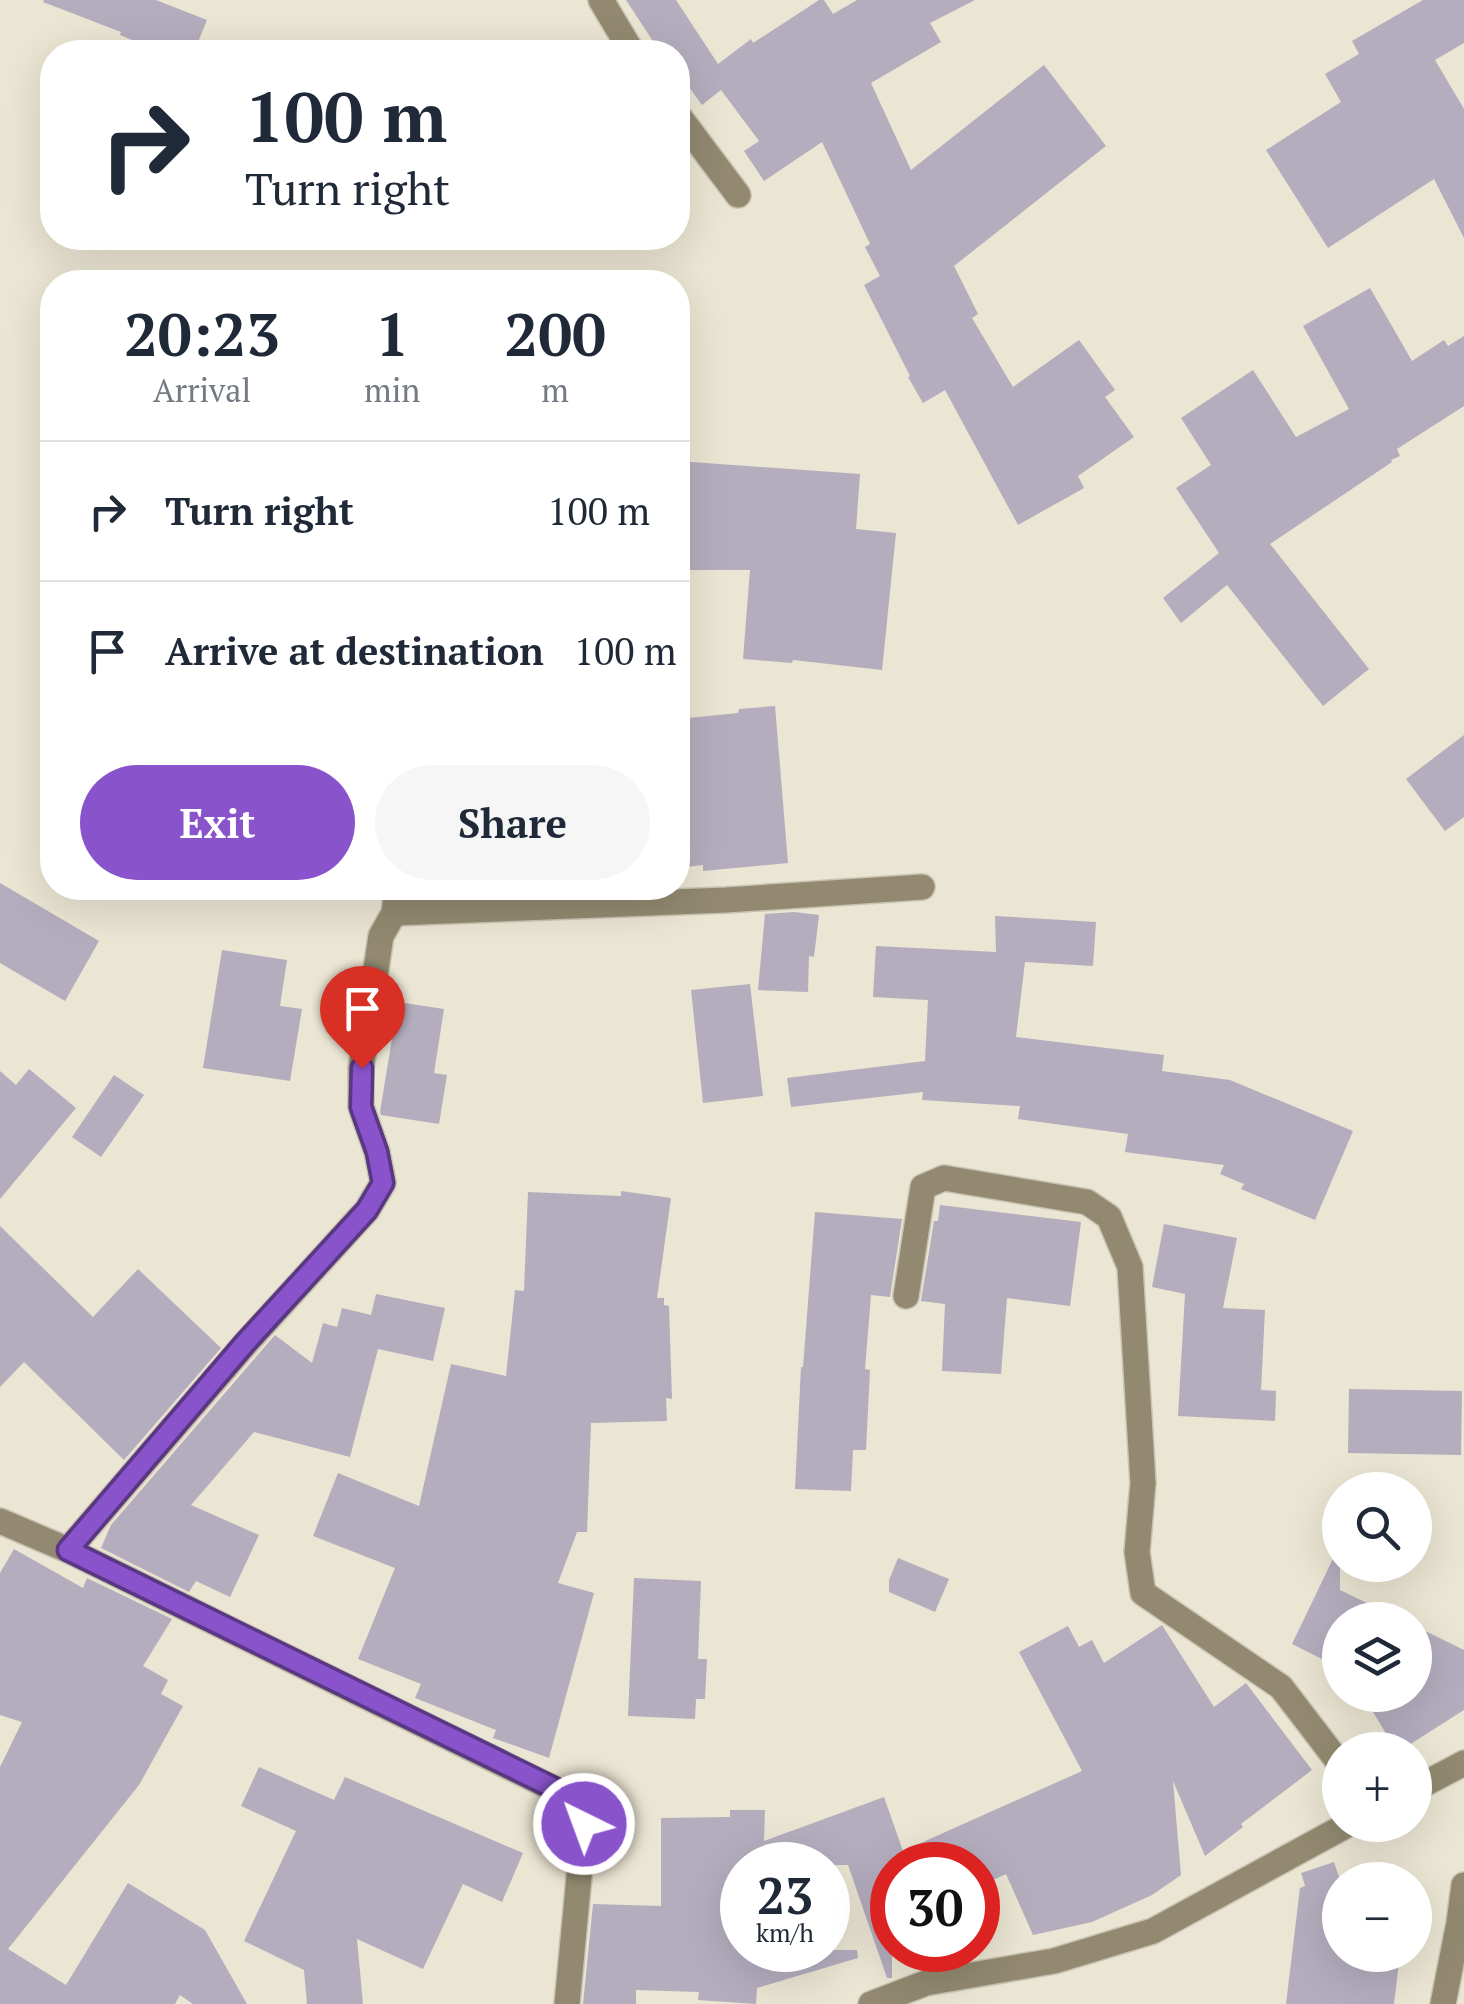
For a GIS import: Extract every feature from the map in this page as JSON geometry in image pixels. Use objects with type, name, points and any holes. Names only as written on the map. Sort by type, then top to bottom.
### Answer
[{"type":"street","points":[[601,0],[625,40]]},
{"type":"street","points":[[690,130],[738,195]]},
{"type":"street","points":[[68,1550],[246,1342],[367,1210],[383,1183],[361,1107],[362,1068],[380,936],[395,900],[726,900],[922,887]]},
{"type":"street","points":[[906,1296],[923,1187],[944,1178],[1087,1202],[1109,1217],[1130,1266],[1142,1483],[1137,1552],[1143,1593],[1281,1687],[1322,1741]]},
{"type":"street","points":[[0,1521],[68,1550],[562,1792],[584,1824],[566,2004]]},
{"type":"street","points":[[1432,1780],[1464,1763]]},
{"type":"street","points":[[871,2004],[926,1983],[1054,1961],[1152,1931],[1322,1839]]},
{"type":"street","points":[[1443,2004],[1462,1923],[1464,1885]]},
{"type":"building","points":[[156,0],[207,20],[199,40],[132,40],[121,32],[43,2]]},
{"type":"building","points":[[626,0],[676,0],[718,64],[751,39],[753,43],[819,0],[824,0],[833,14],[857,0],[975,0],[930,23],[941,42],[871,83],[911,170],[1044,65],[1106,146],[954,266],[978,314],[972,318],[1013,387],[1079,340],[1115,390],[1105,397],[1134,437],[1078,476],[1084,488],[1018,525],[945,390],[923,403],[908,377],[864,285],[880,276],[865,247],[870,244],[822,142],[764,181],[744,151],[759,141],[721,90],[702,105],[690,88],[690,40],[652,40]]},
{"type":"building","points":[[1423,0],[1464,0],[1464,43],[1435,60],[1464,109],[1464,238],[1434,179],[1328,248],[1266,150],[1341,102],[1325,74],[1359,54],[1352,41]]},
{"type":"building","points":[[1370,288],[1412,361],[1444,340],[1448,346],[1464,336],[1464,406],[1397,449],[1400,456],[1392,462],[1270,544],[1369,669],[1323,706],[1227,585],[1181,623],[1163,598],[1219,553],[1176,488],[1211,465],[1181,418],[1253,370],[1296,437],[1349,409],[1303,326]]},
{"type":"building","points":[[690,462],[860,474],[856,529],[896,533],[882,670],[743,659],[750,570],[690,570]]},
{"type":"building","points":[[775,706],[788,863],[703,871],[703,865],[690,867],[690,718],[738,713],[739,709]]},
{"type":"building","points":[[1464,735],[1464,817],[1445,831],[1406,779]]},
{"type":"building","points":[[0,883],[99,941],[65,1001],[0,963]]},
{"type":"building","points":[[765,914],[819,915],[814,957],[809,956],[808,992],[758,990]]},
{"type":"building","points":[[995,916],[1096,922],[1093,966],[1025,962],[1016,1037],[1164,1055],[1162,1071],[1230,1080],[1353,1131],[1315,1220],[1241,1189],[1244,1184],[1220,1174],[1224,1165],[1125,1152],[1128,1134],[1018,1119],[1020,1106],[922,1100],[923,1092],[791,1107],[787,1078],[925,1061],[928,1000],[873,997],[876,946],[996,952]]},
{"type":"building","points":[[222,950],[287,960],[280,1006],[302,1009],[290,1081],[203,1068]]},
{"type":"building","points":[[750,984],[763,1096],[703,1103],[691,990]]},
{"type":"building","points":[[398,1002],[444,1009],[434,1073],[447,1075],[439,1124],[381,1115]]},
{"type":"building","points":[[29,1069],[76,1108],[0,1199],[0,1071],[16,1085]]},
{"type":"building","points":[[114,1075],[144,1095],[101,1157],[72,1137]]},
{"type":"building","points":[[621,1191],[671,1198],[657,1298],[664,1298],[664,1305],[669,1306],[672,1399],[666,1398],[667,1421],[591,1423],[587,1532],[577,1532],[558,1583],[594,1593],[549,1758],[493,1738],[496,1730],[415,1698],[421,1684],[358,1659],[395,1568],[313,1536],[338,1473],[419,1506],[451,1364],[506,1376],[515,1290],[524,1291],[528,1192],[621,1196]]},
{"type":"building","points":[[940,1205],[1081,1222],[1070,1306],[1007,1298],[1001,1374],[942,1371],[945,1304],[921,1301]]},
{"type":"building","points":[[815,1212],[902,1219],[890,1297],[871,1295],[865,1369],[870,1370],[866,1450],[853,1450],[851,1491],[795,1489]]},
{"type":"building","points":[[1164,1224],[1237,1238],[1223,1308],[1265,1310],[1261,1390],[1276,1391],[1275,1421],[1178,1416],[1185,1294],[1152,1287]]},
{"type":"building","points":[[0,1226],[93,1317],[138,1269],[221,1348],[124,1460],[24,1362],[0,1387]]},
{"type":"building","points":[[376,1294],[445,1308],[433,1361],[378,1349],[350,1457],[254,1432],[191,1505],[259,1535],[230,1597],[196,1581],[189,1592],[101,1548],[111,1525],[275,1335],[312,1363],[323,1323],[337,1327],[342,1308],[371,1315]]},
{"type":"building","points":[[1349,1389],[1462,1391],[1461,1455],[1348,1453]]},
{"type":"building","points":[[14,1549],[83,1588],[87,1578],[172,1619],[143,1666],[168,1680],[161,1694],[183,1706],[139,1785],[8,1949],[66,1985],[128,1883],[205,1930],[247,2004],[193,2004],[180,1995],[175,2004],[0,2004],[0,1767],[22,1722],[0,1715],[0,1573]]},
{"type":"building","points":[[898,1558],[949,1579],[935,1612],[889,1592],[889,1580]]},
{"type":"building","points":[[634,1578],[701,1581],[698,1659],[707,1659],[705,1699],[696,1699],[695,1719],[628,1716]]},
{"type":"building","points":[[1322,1582],[1340,1582],[1340,1590],[1365,1602],[1322,1602],[1322,1659],[1292,1644]]},
{"type":"building","points":[[1162,1625],[1214,1707],[1246,1683],[1312,1770],[1205,1856],[1173,1781],[1181,1875],[1152,1895],[1092,1922],[1033,1935],[1006,1874],[1000,1877],[1000,1842],[923,1842],[1082,1771],[1019,1652],[1068,1626],[1079,1647],[1092,1640],[1104,1663]]},
{"type":"building","points":[[1432,1634],[1464,1650],[1464,1710],[1429,1732],[1385,1732],[1373,1712],[1432,1712]]},
{"type":"building","points":[[259,1767],[334,1800],[345,1777],[523,1853],[502,1902],[463,1884],[423,1969],[357,1939],[363,2004],[307,2004],[304,1970],[244,1941],[296,1831],[241,1806]]},
{"type":"building","points":[[884,1797],[900,1842],[870,1842],[870,1929],[850,1871],[850,1842],[720,1842],[720,1972],[811,1972],[757,1988],[756,2004],[698,2000],[699,1992],[636,1990],[636,2004],[583,2004],[593,1904],[661,1906],[661,1818],[730,1817],[730,1810],[765,1810],[764,1841]]},
{"type":"building","points":[[1322,1866],[1322,1972],[1398,1972],[1394,2004],[1286,2004],[1300,1888],[1305,1886],[1301,1873]]},
{"type":"building","points":[[850,1950],[857,1950],[858,1958],[850,1960]]},
{"type":"route","points":[[362,1068],[361,1107],[383,1183],[367,1210],[246,1342],[68,1550],[562,1792],[584,1824]]}]
